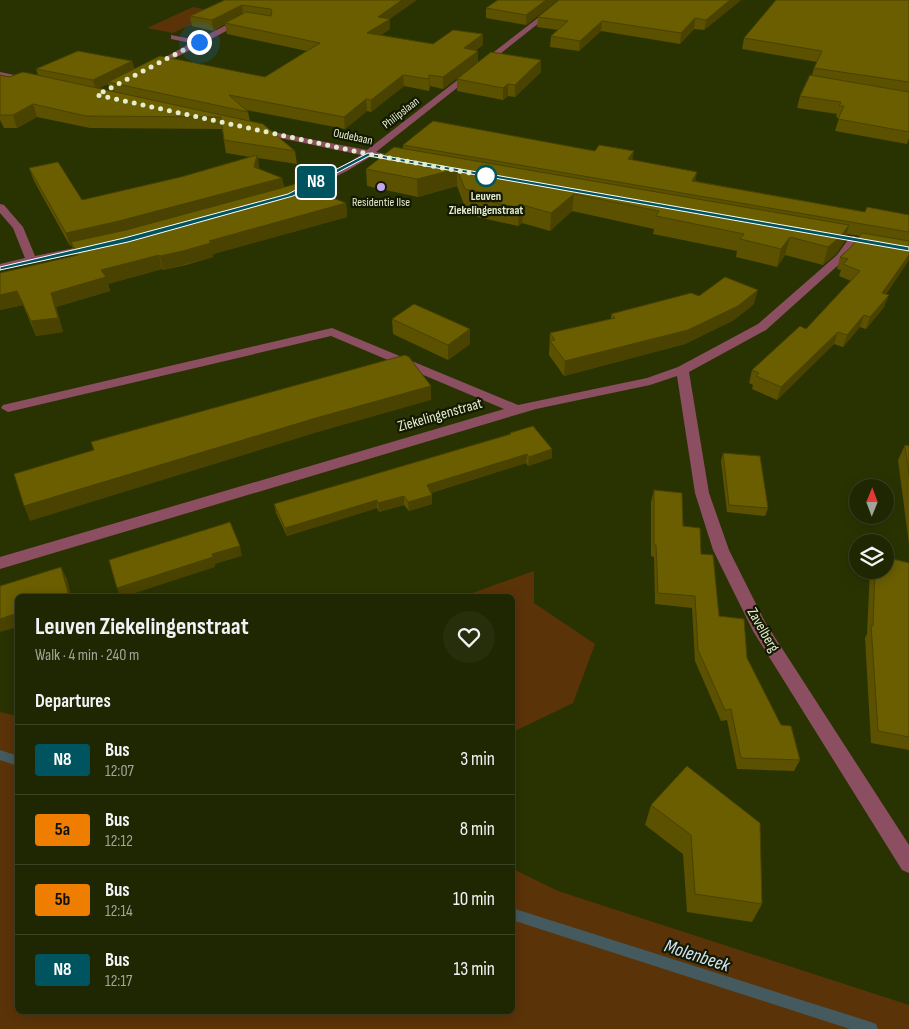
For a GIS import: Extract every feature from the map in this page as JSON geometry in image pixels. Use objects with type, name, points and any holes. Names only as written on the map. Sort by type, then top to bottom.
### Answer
[{"type":"street","name":"Philipslaan","points":[[281,198],[344,168],[368,154],[565,0]]},
{"type":"street","points":[[139,73],[246,19],[253,20]]},
{"type":"street","points":[[174,37],[199,42]]},
{"type":"street","points":[[0,74],[39,82]]},
{"type":"street","name":"Oudebaan","points":[[242,127],[414,163]]},
{"type":"street","points":[[0,207],[18,227],[31,261]]},
{"type":"street","name":"Ziekelingenstraat","points":[[0,563],[439,432],[517,410],[650,380],[682,370],[762,327],[841,257],[854,239]]},
{"type":"street","points":[[0,268],[106,244]]},
{"type":"street","points":[[8,408],[332,332],[517,410]]},
{"type":"street","name":"Zavelberg","points":[[682,370],[702,493],[721,550],[759,626],[909,863]]},
{"type":"shaded area","points":[[193,7],[218,12],[173,33],[147,28]]},
{"type":"shaded area","points":[[534,571],[534,603],[595,644],[573,703],[515,731],[515,594],[470,594]]},
{"type":"shaded area","points":[[0,712],[15,716],[15,1014],[515,1014],[515,870],[558,891],[909,1005],[909,1029],[0,1029]]},
{"type":"building","points":[[225,0],[402,0],[378,17],[390,19],[367,33],[433,44],[453,30],[483,34],[464,48],[478,51],[443,77],[429,75],[429,79],[403,75],[371,100],[366,99],[344,117],[229,95],[248,112],[108,82],[160,56],[265,77],[320,43],[225,23],[246,12],[271,16],[272,10],[270,9],[242,5],[212,20],[190,16]]},
{"type":"building","points":[[498,0],[546,0],[526,15],[486,8]]},
{"type":"building","points":[[559,0],[730,0],[706,20],[695,18],[681,33],[602,21],[580,41],[551,36],[568,21],[538,17]]},
{"type":"building","points":[[776,0],[909,0],[909,82],[814,68],[822,51],[744,38]]},
{"type":"building","points":[[78,51],[132,61],[93,80],[36,69]]},
{"type":"building","points":[[491,52],[541,60],[515,85],[508,84],[503,88],[457,79]]},
{"type":"building","points":[[23,72],[263,124],[295,151],[224,140],[221,117],[86,116],[33,104],[13,115],[0,115],[0,75],[9,77]]},
{"type":"building","points":[[810,75],[909,92],[909,132],[838,119],[844,106],[839,106],[841,102],[800,96]]},
{"type":"building","points":[[433,121],[595,151],[599,145],[634,151],[628,159],[697,172],[692,181],[865,212],[867,207],[909,215],[909,232],[403,145]]},
{"type":"building","points":[[394,147],[849,225],[841,236],[828,247],[790,237],[781,249],[740,239],[744,234],[656,216],[659,211],[574,194],[551,213],[523,205],[519,208],[477,199],[483,193],[465,189],[457,169],[417,179],[366,169]]},
{"type":"building","points":[[257,155],[254,167],[282,178],[66,233],[29,168],[58,162],[82,200],[181,177]]},
{"type":"building","points":[[296,184],[346,203],[209,241],[211,243],[183,251],[159,255],[101,270],[106,277],[51,293],[58,318],[31,321],[17,291],[0,295],[0,273],[78,255],[71,242],[126,230]]},
{"type":"building","points":[[862,233],[909,241],[909,255],[882,293],[889,295],[870,317],[864,315],[847,335],[838,332],[781,387],[756,376],[759,373],[752,370],[800,326],[806,329],[860,271],[843,264],[848,259],[840,257]]},
{"type":"building","points":[[725,277],[758,290],[738,306],[688,330],[565,361],[550,341],[555,340],[550,333],[615,318],[611,314],[691,293],[699,296]]},
{"type":"building","points":[[414,304],[470,329],[448,345],[392,319]]},
{"type":"building","points":[[405,355],[409,357],[431,386],[316,418],[24,506],[14,474],[94,450],[91,442]]},
{"type":"building","points":[[533,426],[552,449],[529,457],[527,454],[427,485],[432,495],[408,502],[404,496],[378,503],[377,500],[285,528],[274,504],[511,434]]},
{"type":"building","points":[[905,445],[909,446],[909,475]]},
{"type":"building","points":[[723,453],[760,456],[768,508],[729,505]]},
{"type":"building","points":[[654,490],[682,493],[683,526],[700,528],[701,554],[713,555],[719,616],[744,619],[747,658],[781,725],[791,726],[800,760],[741,758],[731,709],[725,710],[698,650],[695,596],[658,593],[656,545],[654,545]]},
{"type":"building","points":[[230,522],[240,546],[212,554],[213,557],[117,588],[109,560]]},
{"type":"building","points":[[894,559],[909,563],[909,737],[878,731],[871,625],[873,626],[875,579],[894,579]]},
{"type":"building","points":[[61,567],[68,594],[15,594],[15,614],[0,619],[0,586]]},
{"type":"building","points":[[687,766],[760,823],[762,904],[695,894],[691,835],[651,805]]},
{"type":"waterway","name":"Molenbeek","points":[[0,755],[15,760]]},
{"type":"waterway","name":"Molenbeek","points":[[515,915],[871,1029]]},
{"type":"bus line","name":"N8","points":[[0,267],[125,240],[290,195],[368,154],[909,249]]},
{"type":"place","name":"Leuven Ziekelingenstraat","points":[[486,176]]},
{"type":"place","name":"Residentie Ilse","points":[[381,187]]},
{"type":"route","points":[[199,42],[97,95],[368,154],[486,176]]}]
